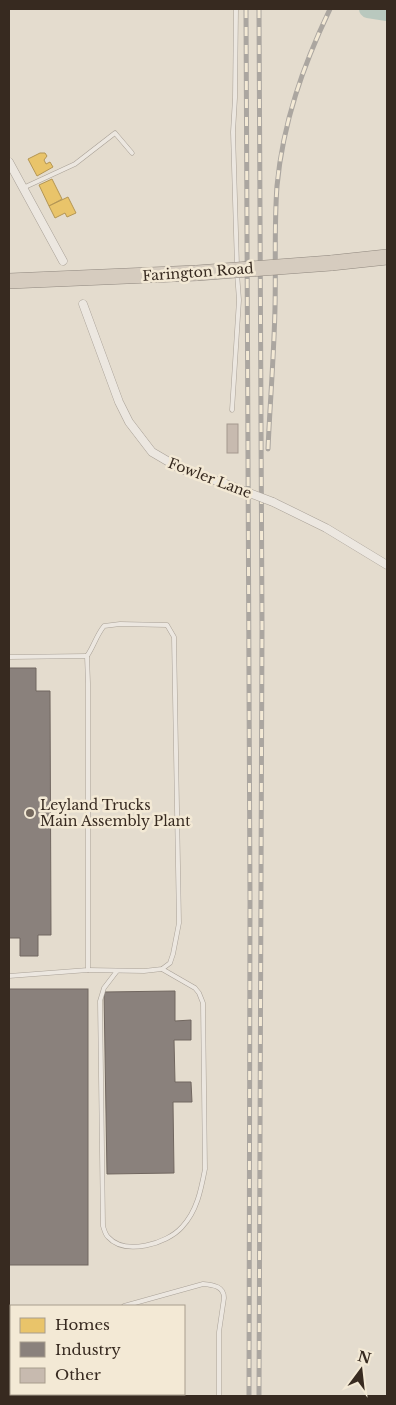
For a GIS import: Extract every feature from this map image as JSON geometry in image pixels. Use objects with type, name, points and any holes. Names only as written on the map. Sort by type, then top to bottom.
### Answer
[{"type":"highway","name":"Farington Road","points":[[9,281],[197,273],[387,257]]},
{"type":"street","points":[[9,162],[63,260]]},
{"type":"street","name":"Fowler Lane","points":[[83,304],[119,402],[129,422],[152,452],[181,469],[273,502],[326,528],[387,565]]},
{"type":"lane","points":[[232,410],[239,300],[233,175],[236,9]]},
{"type":"lane","points":[[23,188],[75,164],[114,133],[132,153]]},
{"type":"lane","points":[[9,976],[88,970],[144,971],[162,969],[170,963],[174,954],[179,923],[176,647],[174,637],[167,625],[120,624],[104,626],[97,634],[94,645],[87,656],[88,970]]},
{"type":"lane","points":[[9,656],[87,656]]},
{"type":"lane","points":[[117,971],[104,988],[100,1001],[103,1226],[106,1236],[116,1242],[128,1246],[142,1246],[157,1242],[182,1228],[200,1196],[205,1170],[203,1004],[199,992],[162,969]]},
{"type":"lane","points":[[128,1305],[203,1284],[216,1286],[221,1289],[224,1293],[224,1298],[219,1332],[219,1396]]},
{"type":"building: Homes","points":[[40,153],[45,153],[47,156],[44,160],[46,164],[50,162],[53,167],[37,176],[28,159]]},
{"type":"building: Homes","points":[[52,179],[62,199],[49,206],[39,185]]},
{"type":"building: Homes","points":[[68,197],[76,213],[67,217],[65,213],[55,218],[49,206]]},
{"type":"building: Industry","name":"Leyland Trucks Main Assembly Plant","points":[[9,668],[36,668],[36,691],[50,691],[51,935],[38,935],[38,956],[20,956],[20,938],[9,938]]},
{"type":"building: Industry","points":[[9,989],[88,989],[88,1265],[9,1265]]},
{"type":"building: Industry","points":[[175,991],[175,1021],[191,1020],[191,1040],[174,1040],[175,1082],[191,1082],[192,1102],[173,1102],[174,1173],[107,1174],[104,992]]},
{"type":"building: Industry","points":[[9,1340],[10,1395],[182,1395],[182,1396],[9,1396]]},
{"type":"building: Industry","points":[[9,1341],[10,1395],[66,1395],[66,1396],[9,1396]]},
{"type":"building: Other","points":[[227,424],[238,424],[238,453],[227,453]]},
{"type":"waterway","points":[[368,9],[387,12]]},
{"type":"railway","points":[[246,9],[250,902],[249,1396]]},
{"type":"railway","points":[[259,9],[262,626],[259,1396]]},
{"type":"railway","points":[[268,449],[274,326],[276,201],[280,162],[289,117],[303,73],[330,9]]},
{"type":"place","name":"Leyland Trucks Main Assembly Plant","points":[[30,813]]}]
